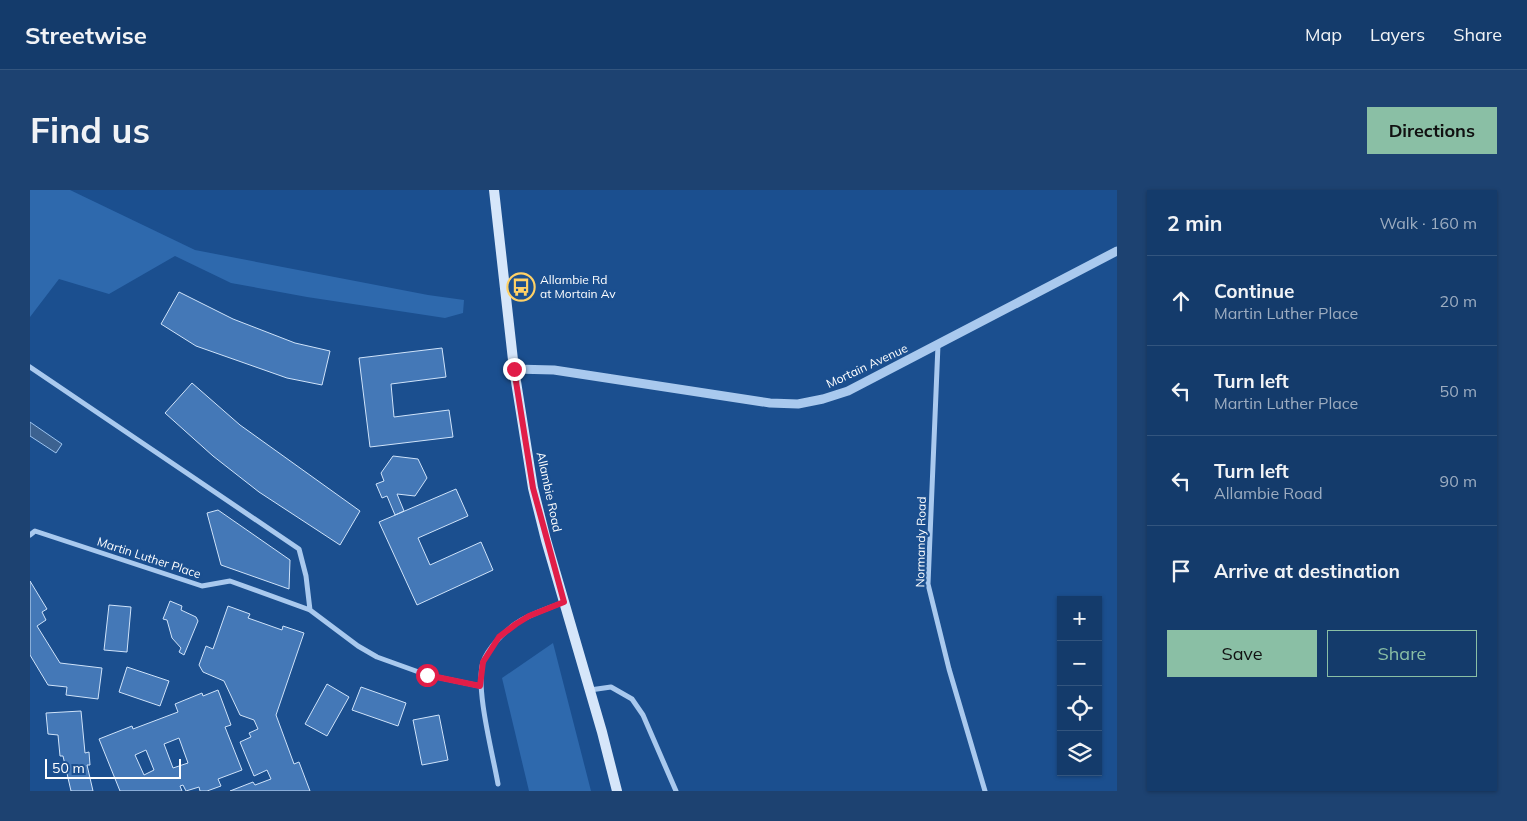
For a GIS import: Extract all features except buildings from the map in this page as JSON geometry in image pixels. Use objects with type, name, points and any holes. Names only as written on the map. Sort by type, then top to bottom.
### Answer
[{"type":"main road","name":"Allambie Road","points":[[494,190],[514,369],[533,488],[617,791]]},
{"type":"street","name":"Mortain Avenue","points":[[514,369],[554,370],[742,400],[798,404],[848,391],[1117,251]]},
{"type":"street","name":"Normandy Road","points":[[938,345],[928,584],[949,669],[985,791]]},
{"type":"street","points":[[30,366],[299,548],[306,576],[310,610]]},
{"type":"street","name":"Martin Luther Place","points":[[30,535],[35,531],[202,586],[230,581],[310,610],[358,646],[377,657],[427,675],[480,686]]},
{"type":"street","points":[[498,784],[480,686],[483,662],[499,637],[516,624],[529,616],[564,602]]},
{"type":"street","points":[[590,690],[611,687],[632,699],[643,715],[676,791]]},
{"type":"shaded area","points":[[30,190],[70,190],[195,250],[428,295],[464,300],[463,313],[445,318],[307,297],[231,283],[175,256],[109,294],[59,279],[30,317]]},
{"type":"shaded area","points":[[30,422],[62,444],[56,453],[30,436]]},
{"type":"shaded area","points":[[553,643],[591,791],[529,791],[502,678]]},
{"type":"place","name":"Allambie Rd at Mortain Av","points":[[521,287]]},
{"type":"route","points":[[427,675],[480,686],[483,662],[499,637],[529,616],[564,602],[533,488],[514,369]]}]
